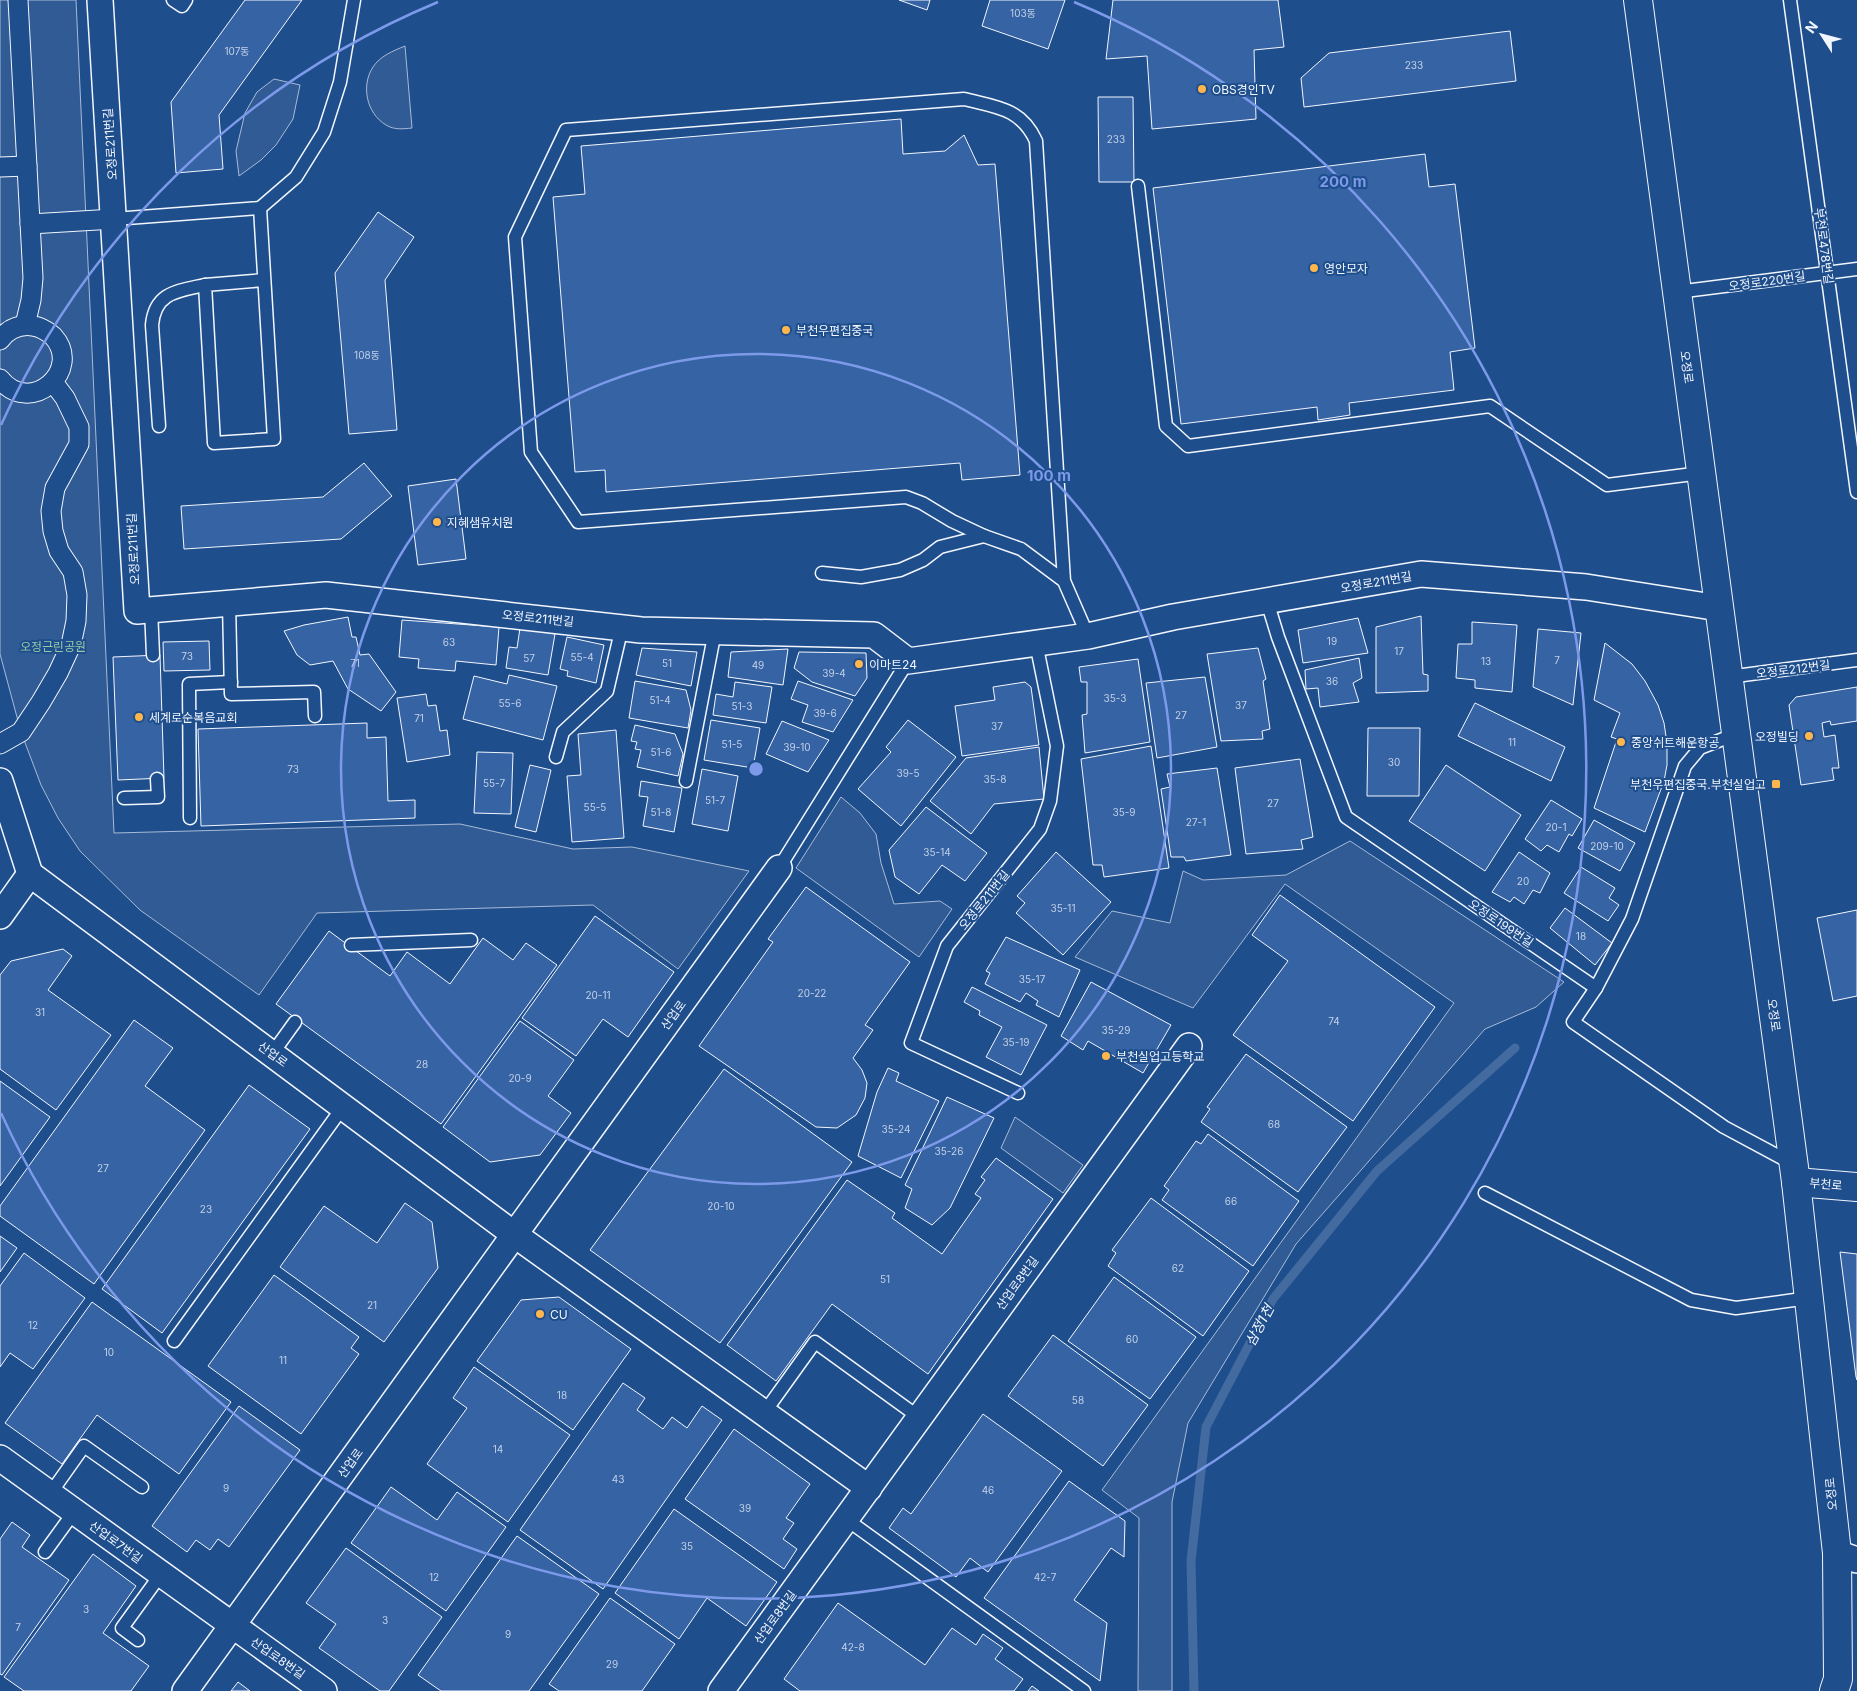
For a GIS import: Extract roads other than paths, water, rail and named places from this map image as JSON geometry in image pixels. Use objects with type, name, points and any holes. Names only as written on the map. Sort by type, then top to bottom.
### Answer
[{"type":"main road","name":"오정로","points":[[1638,0],[1795,1173],[1809,1298],[1847,1556],[1838,1679],[1834,1691]]},
{"type":"main road","name":"부천로","points":[[1795,1173],[1857,1187]]},
{"type":"street","points":[[18,0],[33,278],[31,300],[25,325]]},
{"type":"street","name":"오정로211번길","points":[[100,0],[137,611],[326,595],[642,630],[874,636],[908,661],[1088,636],[1173,617],[1421,574],[1586,587],[1719,608]]},
{"type":"street","points":[[0,167],[27,166]]},
{"type":"street","points":[[30,224],[114,219]]},
{"type":"street","points":[[0,340],[13,328],[25,325],[36,326],[47,331],[55,339],[61,349],[62,360],[59,372],[53,382],[45,389],[24,393],[5,385],[0,379]]},
{"type":"street","points":[[0,744],[21,732],[41,702],[58,673],[71,645],[76,620],[77,595],[73,572],[59,551],[53,531],[51,511],[55,488],[79,444],[79,427],[65,398],[53,382]]},
{"type":"street","points":[[0,781],[30,874],[0,916]]},
{"type":"street","name":"산업로","points":[[185,1691],[779,868]]},
{"type":"street","name":"산업로","points":[[30,874],[515,1235]]},
{"type":"street","name":"산업로8번길","points":[[722,1691],[1188,1046]]},
{"type":"street","points":[[515,1235],[869,1488]]},
{"type":"street","name":"산업로7번길","points":[[0,1458],[232,1626]]},
{"type":"street","name":"산업로8번길","points":[[232,1626],[324,1691]]},
{"type":"lane","points":[[173,0],[182,6],[186,0]]},
{"type":"lane","points":[[114,219],[260,208],[296,177],[324,132],[340,82],[354,0]]},
{"type":"lane","name":"부천로478번길","points":[[1790,0],[1857,492]]},
{"type":"lane","points":[[1064,581],[1020,549],[984,536],[952,521],[922,503],[906,497],[578,522],[531,452],[516,237],[566,130],[964,99],[1009,111],[1022,119],[1030,128],[1036,141],[1064,581],[1088,636]]},
{"type":"lane","points":[[1138,186],[1166,426],[1188,446],[1490,406],[1607,485],[1701,473]]},
{"type":"lane","points":[[205,285],[214,443],[274,439],[260,208]]},
{"type":"lane","name":"오정로220번길","points":[[1677,292],[1857,269]]},
{"type":"lane","points":[[158,426],[152,325],[154,311],[161,300],[175,292],[205,285],[264,280]]},
{"type":"lane","points":[[822,573],[861,577],[900,570],[923,560],[940,547],[984,536]]},
{"type":"lane","name":"오정로199번길","points":[[1267,601],[1278,637],[1346,817],[1596,988]]},
{"type":"lane","points":[[229,603],[231,694],[314,692],[315,716]]},
{"type":"lane","points":[[151,609],[153,655]]},
{"type":"lane","points":[[556,757],[563,732],[607,691],[622,627]]},
{"type":"lane","points":[[686,781],[715,631]]},
{"type":"lane","name":"오정로211번길","points":[[1018,1092],[911,1043],[946,946],[1040,828],[1050,801],[1057,746],[1036,643]]},
{"type":"lane","name":"오정로212번길","points":[[1728,677],[1857,660]]},
{"type":"lane","points":[[779,868],[908,661]]},
{"type":"lane","points":[[190,818],[189,684],[231,682]]},
{"type":"lane","points":[[1736,734],[1700,748],[1685,766],[1632,919],[1596,988],[1573,1022],[1724,1127],[1795,1173]]},
{"type":"lane","points":[[124,798],[158,797],[157,780]]},
{"type":"lane","points":[[351,945],[472,940]]},
{"type":"lane","points":[[272,1054],[295,1022]]},
{"type":"lane","points":[[174,1341],[343,1107]]},
{"type":"lane","points":[[1485,1193],[1691,1300],[1736,1308],[1809,1298]]},
{"type":"lane","points":[[764,1413],[815,1342],[920,1418]]},
{"type":"lane","points":[[50,1494],[84,1446],[142,1487]]},
{"type":"lane","points":[[45,1552],[74,1512]]},
{"type":"lane","points":[[846,1519],[1084,1691]]},
{"type":"lane","points":[[138,1640],[122,1628],[161,1574]]},
{"type":"waterway","name":"삼정1천","points":[[1194,1691],[1191,1561],[1206,1427],[1273,1299],[1377,1171],[1515,1048]]},
{"type":"place","name":"OBS경인TV","points":[[1202,89]]},
{"type":"place","name":"영안모자","points":[[1314,268]]},
{"type":"place","name":"부천우편집중국","points":[[786,330]]},
{"type":"place","name":"지혜샘유치원","points":[[437,522]]},
{"type":"place","name":"이마트24","points":[[859,664]]},
{"type":"place","name":"세계로순복음교회","points":[[139,717]]},
{"type":"place","name":"오정빌딩","points":[[1809,736]]},
{"type":"place","name":"중앙쉬트해운항공","points":[[1621,742]]},
{"type":"place","name":"부천우편집중국.부천실업고","points":[[1776,784]]},
{"type":"place","name":"부천실업고등학교","points":[[1106,1056]]},
{"type":"place","name":"CU","points":[[540,1314]]},
{"type":"park label","name":"오정근린공원","points":[[53,646]]}]
